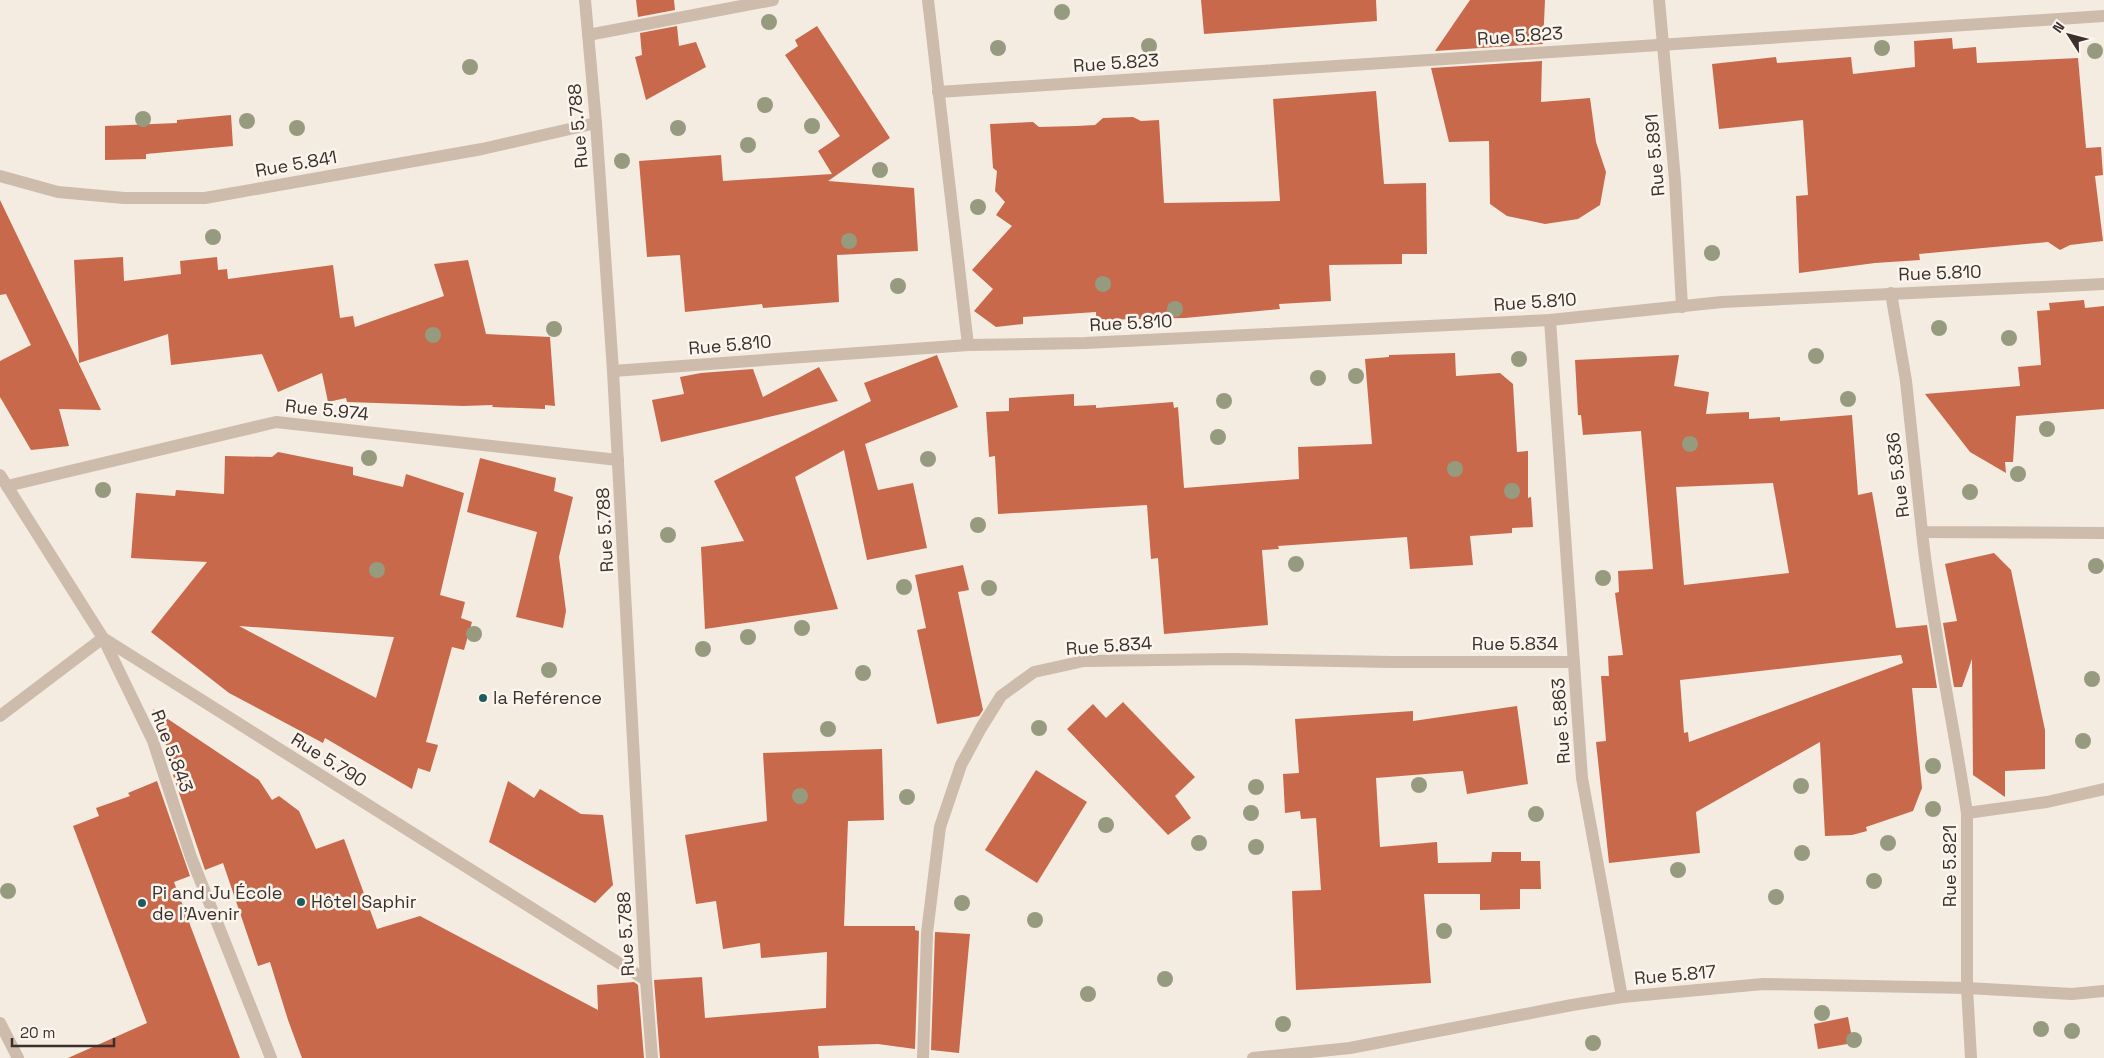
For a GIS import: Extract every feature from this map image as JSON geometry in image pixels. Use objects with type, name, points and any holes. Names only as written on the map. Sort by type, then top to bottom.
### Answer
[{"type":"street","name":"Rue 5.788","points":[[585,0],[614,371],[646,980],[652,1058]]},
{"type":"street","points":[[588,35],[773,0]]},
{"type":"street","points":[[928,0],[968,345]]},
{"type":"street","name":"Rue 5.891","points":[[1658,0],[1675,180],[1682,307]]},
{"type":"street","name":"Rue 5.823","points":[[938,92],[2104,16]]},
{"type":"street","name":"Rue 5.841","points":[[0,176],[58,192],[124,198],[205,198],[482,148],[596,123]]},
{"type":"street","name":"Rue 5.810","points":[[614,371],[968,345],[1085,343],[1550,320],[1722,302],[2104,284]]},
{"type":"street","name":"Rue 5.836","points":[[1891,293],[1906,381],[1922,532],[2104,533]]},
{"type":"street","name":"Rue 5.863","points":[[1550,320],[1582,778],[1622,997]]},
{"type":"street","name":"Rue 5.974","points":[[4,481],[276,422],[618,460]]},
{"type":"street","name":"Rue 5.843","points":[[4,481],[103,638],[153,741],[191,858],[271,1058]]},
{"type":"street","points":[[1922,532],[1942,671],[1959,757],[1967,813]]},
{"type":"street","points":[[0,716],[103,638]]},
{"type":"street","name":"Rue 5.790","points":[[103,638],[646,980]]},
{"type":"street","name":"Rue 5.834","points":[[923,1058],[927,933],[940,827],[961,765],[981,728],[1001,696],[1034,672],[1084,661],[1232,659],[1392,662],[1574,662]]},
{"type":"street","name":"Rue 5.821","points":[[1971,1058],[1967,988],[1967,813],[2047,802],[2104,789]]},
{"type":"street","name":"Rue 5.817","points":[[1253,1058],[1350,1048],[1622,997],[1764,984],[1967,988],[2072,994],[2104,991]]},
{"type":"street","points":[[0,1023],[18,1058]]},
{"type":"building","points":[[636,0],[674,0],[675,10],[638,17]]},
{"type":"building","points":[[1201,0],[1376,0],[1377,21],[1204,34]]},
{"type":"building","points":[[1470,0],[1545,0],[1543,44],[1435,51]]},
{"type":"building","points":[[677,26],[679,46],[696,42],[706,67],[646,100],[635,57],[642,55],[640,33]]},
{"type":"building","points":[[817,26],[890,138],[828,181],[914,188],[918,251],[837,255],[839,302],[763,308],[762,304],[685,312],[680,255],[647,257],[639,161],[721,155],[723,181],[832,174],[818,151],[840,136],[785,55],[798,46],[795,40]]},
{"type":"building","points":[[1952,38],[1953,49],[1976,47],[1977,63],[2078,58],[2086,148],[2101,147],[2103,175],[2095,176],[2103,241],[2070,245],[2060,250],[2048,242],[1919,254],[1920,260],[1875,263],[1799,273],[1796,196],[1808,195],[1803,120],[1719,129],[1712,64],[1776,57],[1777,63],[1851,57],[1853,74],[1915,67],[1914,41]]},
{"type":"building","points":[[1542,61],[1541,102],[1590,98],[1596,142],[1606,172],[1600,205],[1578,219],[1545,224],[1507,216],[1490,204],[1489,141],[1449,142],[1431,68]]},
{"type":"building","points":[[1376,91],[1384,184],[1426,183],[1427,254],[1402,254],[1402,264],[1329,265],[1331,301],[1279,304],[1280,309],[1185,318],[1096,320],[1096,312],[1023,317],[1023,324],[996,327],[974,311],[993,289],[972,270],[1012,226],[996,215],[1005,202],[995,191],[997,171],[993,168],[990,124],[1033,122],[1039,127],[1095,125],[1103,118],[1133,117],[1141,121],[1159,120],[1164,203],[1280,201],[1273,99]]},
{"type":"building","points":[[231,115],[233,146],[146,154],[146,159],[105,160],[105,126],[177,123],[177,120]]},
{"type":"building","points":[[0,200],[101,410],[59,409],[69,446],[31,450],[0,397],[0,361],[31,345],[6,294],[0,295]]},
{"type":"building","points":[[123,257],[124,281],[181,274],[180,261],[217,257],[218,270],[227,269],[228,279],[333,265],[340,318],[353,316],[355,327],[444,296],[434,264],[468,260],[486,334],[550,337],[555,406],[545,405],[545,409],[492,407],[493,405],[463,406],[347,402],[346,398],[328,402],[322,373],[278,392],[262,354],[171,365],[168,334],[79,363],[74,260]]},
{"type":"building","points":[[2084,300],[2085,308],[2104,306],[2104,409],[2016,416],[2013,462],[2005,462],[2006,473],[1970,452],[1925,394],[2020,386],[2018,367],[2041,365],[2037,311],[2050,310],[2049,303]]},
{"type":"building","points":[[1455,353],[1456,376],[1500,373],[1513,384],[1517,452],[1528,451],[1528,498],[1531,497],[1533,527],[1512,528],[1512,533],[1470,536],[1473,565],[1410,569],[1407,537],[1278,546],[1279,549],[1262,550],[1268,625],[1164,634],[1158,558],[1151,559],[1147,505],[998,514],[995,456],[989,457],[986,412],[1009,411],[1009,398],[1074,394],[1074,406],[1096,405],[1096,408],[1173,402],[1174,408],[1178,407],[1184,488],[1299,479],[1298,447],[1372,444],[1365,359],[1389,357],[1389,355]]},
{"type":"building","points":[[937,355],[958,407],[865,444],[878,490],[913,483],[927,548],[867,560],[844,450],[795,477],[838,609],[705,629],[701,547],[744,541],[714,481],[871,401],[864,383]]},
{"type":"building","points":[[1679,355],[1674,386],[1709,392],[1706,414],[1749,412],[1749,419],[1780,417],[1780,421],[1852,415],[1858,495],[1872,492],[1896,628],[1927,625],[1937,688],[1912,688],[1922,788],[1913,811],[1866,827],[1867,831],[1852,835],[1825,836],[1820,742],[1696,812],[1700,853],[1609,863],[1596,742],[1606,741],[1601,676],[1609,676],[1608,656],[1623,655],[1615,593],[1619,592],[1618,571],[1653,569],[1641,431],[1583,435],[1581,415],[1578,415],[1575,360]],"holes":[[[1773,483],[1789,573],[1684,585],[1676,487]],[[1901,655],[1903,663],[1689,742],[1688,732],[1684,733],[1680,680]]]},
{"type":"building","points":[[819,367],[838,401],[661,442],[652,400],[684,394],[680,377],[701,373],[753,369],[763,397]]},
{"type":"building","points":[[278,452],[353,467],[353,475],[403,487],[406,474],[464,493],[440,595],[465,602],[461,618],[472,622],[464,650],[452,647],[426,742],[438,745],[430,772],[418,768],[412,789],[325,738],[323,743],[229,693],[151,632],[207,562],[131,558],[136,493],[175,496],[176,490],[224,494],[225,456],[272,457]],"holes":[[[239,626],[394,637],[376,698]]]},
{"type":"building","points":[[480,458],[556,478],[554,491],[573,497],[559,557],[566,611],[563,628],[516,617],[537,532],[467,512]]},
{"type":"building","points":[[1994,553],[2011,570],[2045,730],[2045,769],[2005,771],[2005,797],[1973,775],[1972,659],[1962,687],[1954,687],[1943,623],[1957,621],[1945,564]]},
{"type":"building","points":[[963,565],[969,590],[958,592],[983,710],[979,716],[937,724],[917,630],[926,628],[915,575]]},
{"type":"building","points":[[1123,702],[1195,777],[1175,796],[1191,818],[1168,835],[1067,729],[1093,704],[1106,718]]},
{"type":"building","points":[[1517,706],[1528,784],[1467,794],[1463,771],[1376,778],[1380,847],[1437,842],[1438,863],[1491,862],[1492,852],[1521,852],[1521,861],[1540,861],[1541,889],[1520,889],[1520,909],[1480,910],[1480,894],[1424,894],[1431,983],[1296,990],[1292,891],[1321,890],[1316,818],[1301,819],[1300,811],[1285,813],[1283,774],[1299,773],[1295,719],[1413,711],[1413,721]]},
{"type":"building","points":[[153,709],[259,780],[272,800],[279,796],[299,811],[316,849],[344,839],[377,929],[420,916],[598,1010],[597,985],[634,982],[638,985],[644,1058],[302,1058],[270,962],[258,966],[223,863],[205,870],[173,775],[176,773]]},
{"type":"building","points":[[882,749],[884,820],[848,821],[844,926],[915,926],[915,930],[919,931],[915,1049],[878,1044],[818,1046],[819,1058],[660,1058],[654,980],[702,977],[705,1018],[826,1008],[827,952],[761,958],[760,943],[723,949],[716,901],[696,904],[685,835],[767,821],[763,753]]},
{"type":"building","points":[[1036,770],[1087,802],[1037,883],[985,850]]},
{"type":"building","name":"Pi and Ju École de l'Avenir","points":[[157,781],[190,876],[174,882],[240,1058],[68,1058],[147,1023],[73,826],[99,816],[96,808],[130,796],[128,793]]},
{"type":"building","points":[[508,781],[534,798],[540,789],[581,814],[603,815],[613,885],[595,903],[489,842]]},
{"type":"building","points":[[935,932],[970,934],[959,1053],[931,1050]]},
{"type":"building","points":[[1848,1017],[1853,1043],[1818,1049],[1814,1024]]},
{"type":"place","name":"la Reférence","points":[[483,698]]},
{"type":"place","name":"Hôtel Saphir","points":[[301,902]]},
{"type":"place","name":"Pi and Ju École de l'Avenir","points":[[142,903]]}]
